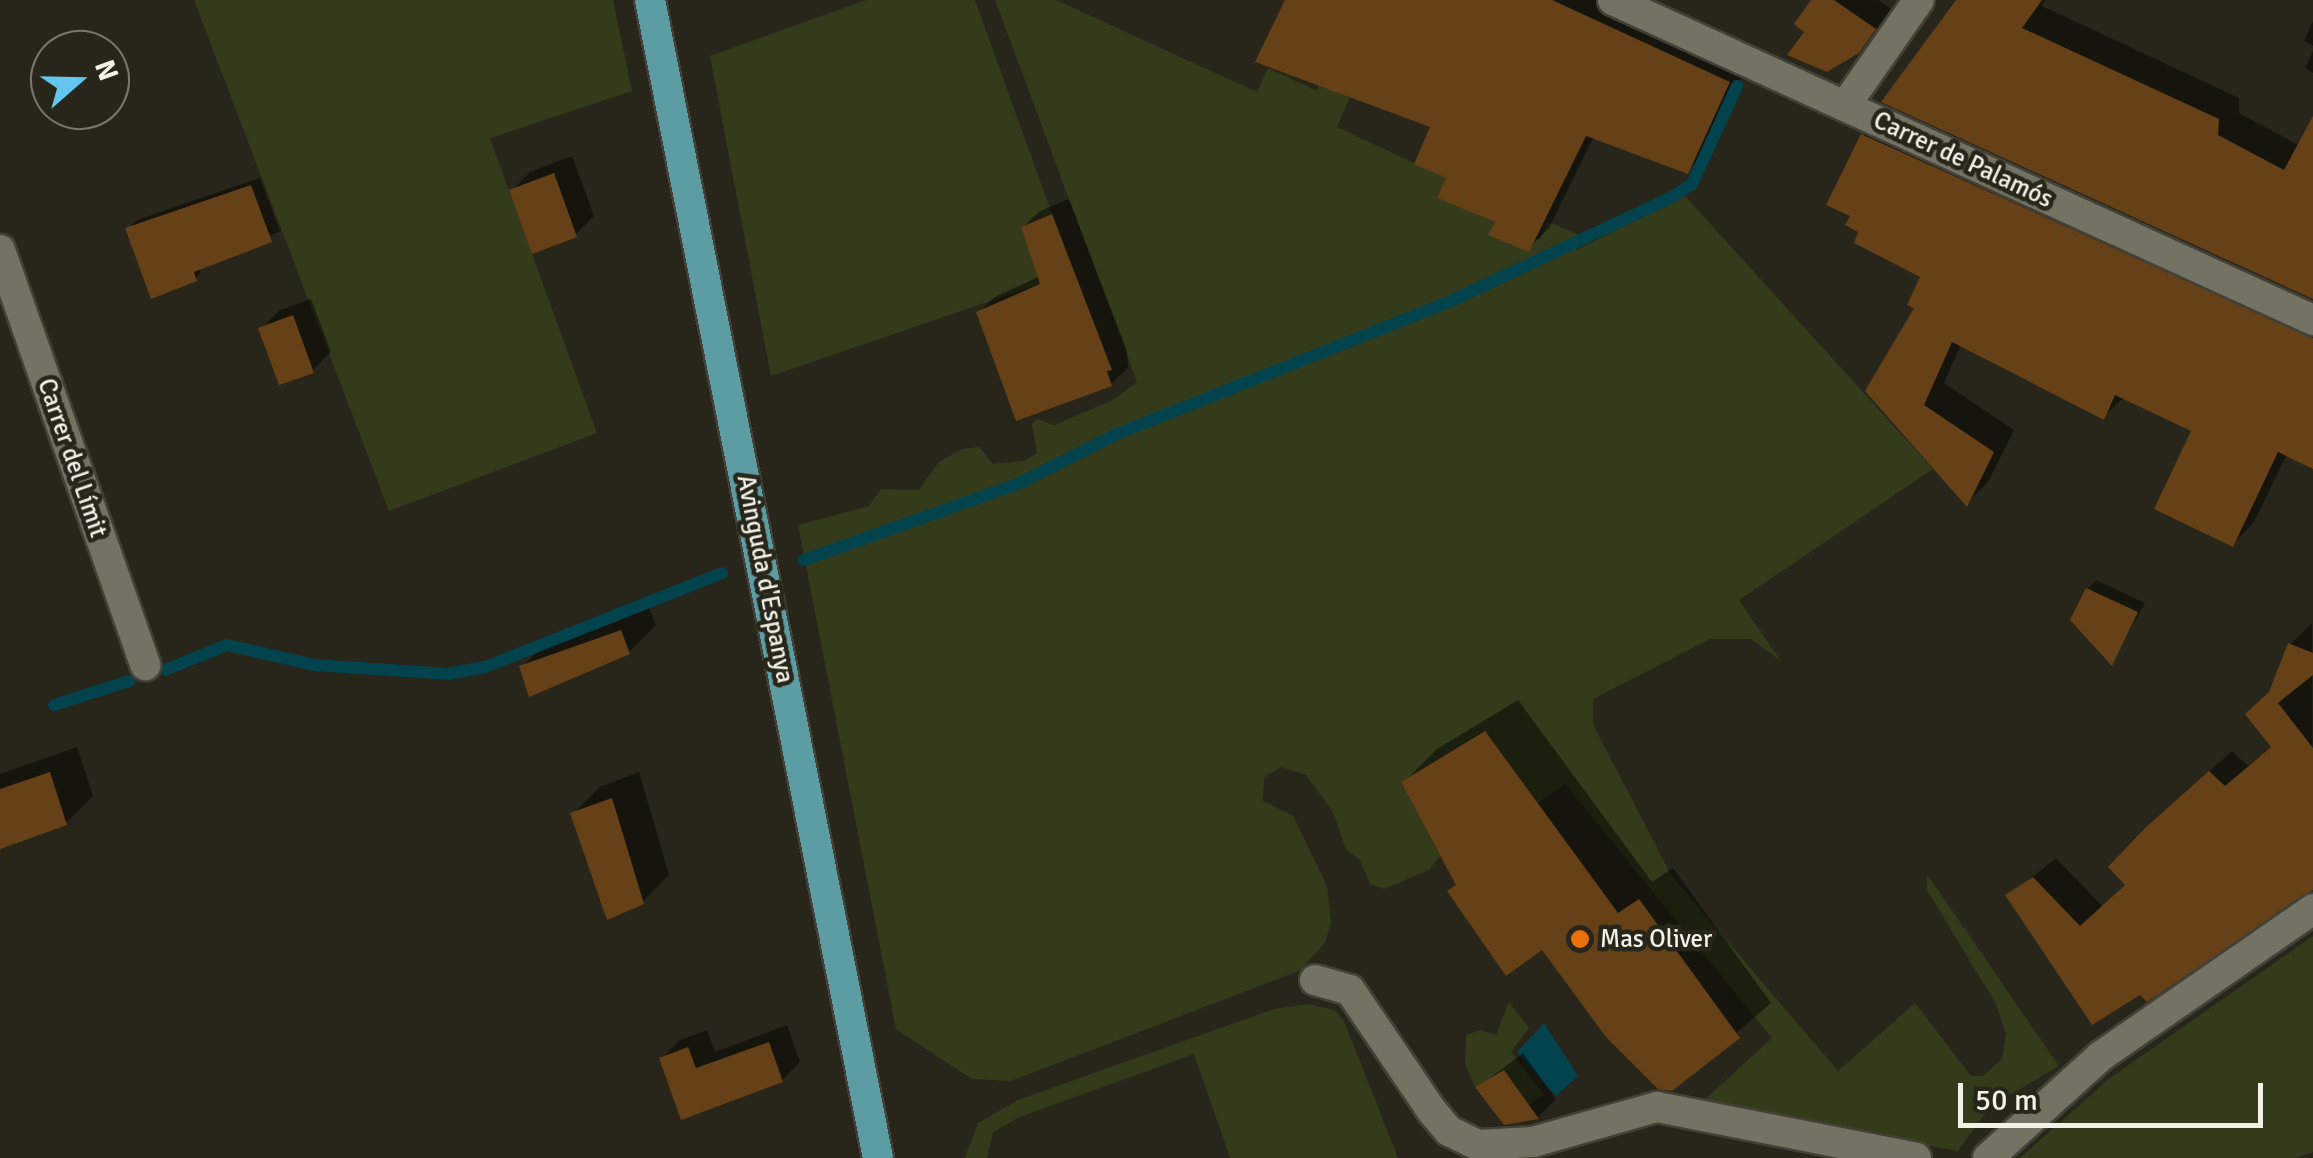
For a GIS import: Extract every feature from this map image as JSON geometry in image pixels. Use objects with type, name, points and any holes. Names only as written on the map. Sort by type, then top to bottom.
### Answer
[{"type":"main road","name":"Avinguda d'Espanya","points":[[650,0],[878,1158]]},
{"type":"street","name":"Carrer de Palamós","points":[[1613,0],[2313,320]]},
{"type":"street","points":[[1845,106],[1919,0]]},
{"type":"street","name":"Carrer del Límit","points":[[0,250],[144,665]]},
{"type":"street","points":[[1988,1158],[2101,1056],[2313,909]]},
{"type":"street","points":[[1315,980],[1350,990],[1432,1111],[1449,1131],[1478,1145],[1533,1142],[1657,1107],[1916,1158]]},
{"type":"green space","points":[[194,0],[613,0],[632,91],[490,138],[597,433],[389,511]]},
{"type":"green space","points":[[866,0],[975,0],[1052,214],[1021,227],[1040,284],[771,376],[710,56]]},
{"type":"green space","points":[[995,0],[1056,0],[1257,92],[1268,68],[1317,91],[1326,70],[1355,85],[1337,127],[1446,178],[1437,198],[1495,222],[1489,234],[1540,239],[1548,222],[1582,236],[1576,250],[1685,196],[1933,469],[1739,600],[1781,661],[1751,639],[1710,639],[1593,699],[1593,724],[1671,875],[1838,1071],[1915,1003],[1971,1076],[1983,1076],[2002,1059],[2006,1034],[1996,1004],[1927,890],[1927,874],[2059,1066],[1990,1107],[1958,1151],[1699,1105],[1772,1038],[1565,784],[1538,803],[1484,731],[1401,782],[1440,856],[1429,870],[1384,889],[1370,884],[1359,859],[1346,850],[1333,812],[1306,775],[1281,767],[1264,777],[1263,801],[1293,816],[1327,886],[1331,922],[1325,943],[1299,971],[1011,1081],[972,1079],[896,1029],[798,525],[869,506],[881,489],[919,490],[939,462],[962,449],[979,447],[993,464],[1024,461],[1037,453],[1032,424],[1037,419],[1054,425],[1113,400],[1137,382]]},
{"type":"green space","points":[[2313,936],[2313,1152],[2295,1158],[2020,1158],[2110,1078]]},
{"type":"green space","points":[[1509,1002],[1529,1028],[1511,1052],[1544,1094],[1529,1105],[1504,1070],[1475,1087],[1465,1064],[1466,1035],[1480,1030],[1496,1035]]},
{"type":"green space","points":[[1309,1004],[1334,1010],[1344,1021],[1398,1158],[1230,1158],[1194,1054],[1020,1117],[993,1132],[987,1158],[965,1158],[978,1123],[1018,1100],[1274,1009]]},
{"type":"water","points":[[1544,1023],[1578,1076],[1556,1096],[1517,1052]]},
{"type":"building","points":[[1285,0],[1552,0],[1730,82],[1688,174],[1586,136],[1529,252],[1488,235],[1495,222],[1437,198],[1446,178],[1414,164],[1430,127],[1255,62]]},
{"type":"building","points":[[1811,0],[1834,0],[1876,29],[1859,53],[1827,72],[1787,55],[1804,32],[1794,24]]},
{"type":"building","points":[[1956,0],[2042,0],[2022,28],[2219,119],[2218,135],[2284,170],[2313,116],[2313,299],[1881,102]]},
{"type":"building","points":[[1861,134],[2313,338],[2313,469],[2278,452],[2233,547],[2154,509],[2191,431],[2115,395],[2104,420],[1952,342],[1924,405],[1994,452],[1967,507],[1865,391],[1914,308],[1907,305],[1920,277],[1854,243],[1858,232],[1845,225],[1850,216],[1826,205]]},
{"type":"building","points":[[554,173],[577,237],[532,254],[509,190]]},
{"type":"building","points":[[251,185],[272,242],[194,272],[197,281],[151,299],[125,228]]},
{"type":"building","points":[[1052,214],[1112,370],[1107,371],[1112,386],[1016,421],[976,312],[1040,284],[1021,227]]},
{"type":"building","points":[[293,315],[314,373],[279,385],[258,328]]},
{"type":"building","points":[[2086,588],[2138,612],[2112,666],[2070,620]]},
{"type":"building","points":[[621,630],[630,654],[529,697],[519,666]]},
{"type":"building","points":[[2288,643],[2313,653],[2313,675],[2278,703],[2313,748],[2313,890],[2147,1002],[2140,995],[2092,1025],[2005,895],[2033,877],[2080,926],[2125,885],[2108,867],[2145,828],[2209,771],[2225,786],[2271,747],[2245,714],[2269,692]]},
{"type":"building","points":[[1485,731],[1618,913],[1639,899],[1740,1038],[1672,1091],[1658,1089],[1606,1037],[1542,950],[1506,976],[1447,891],[1456,885],[1401,782]]},
{"type":"building","points":[[50,772],[67,825],[0,849],[0,789]]},
{"type":"building","points":[[612,798],[644,904],[607,920],[570,813]]},
{"type":"building","points":[[769,1042],[783,1082],[681,1120],[659,1058],[688,1047],[696,1068]]},
{"type":"building","points":[[1504,1070],[1539,1119],[1504,1125],[1475,1087]]},
{"type":"waterway","points":[[804,560],[1018,484],[1117,434],[1451,301],[1670,198],[1692,184],[1737,86]]},
{"type":"waterway","points":[[165,670],[227,645],[314,665],[448,674],[485,667],[722,573]]},
{"type":"waterway","points":[[54,705],[129,681]]},
{"type":"place","name":"Mas Oliver","points":[[1580,939]]}]
